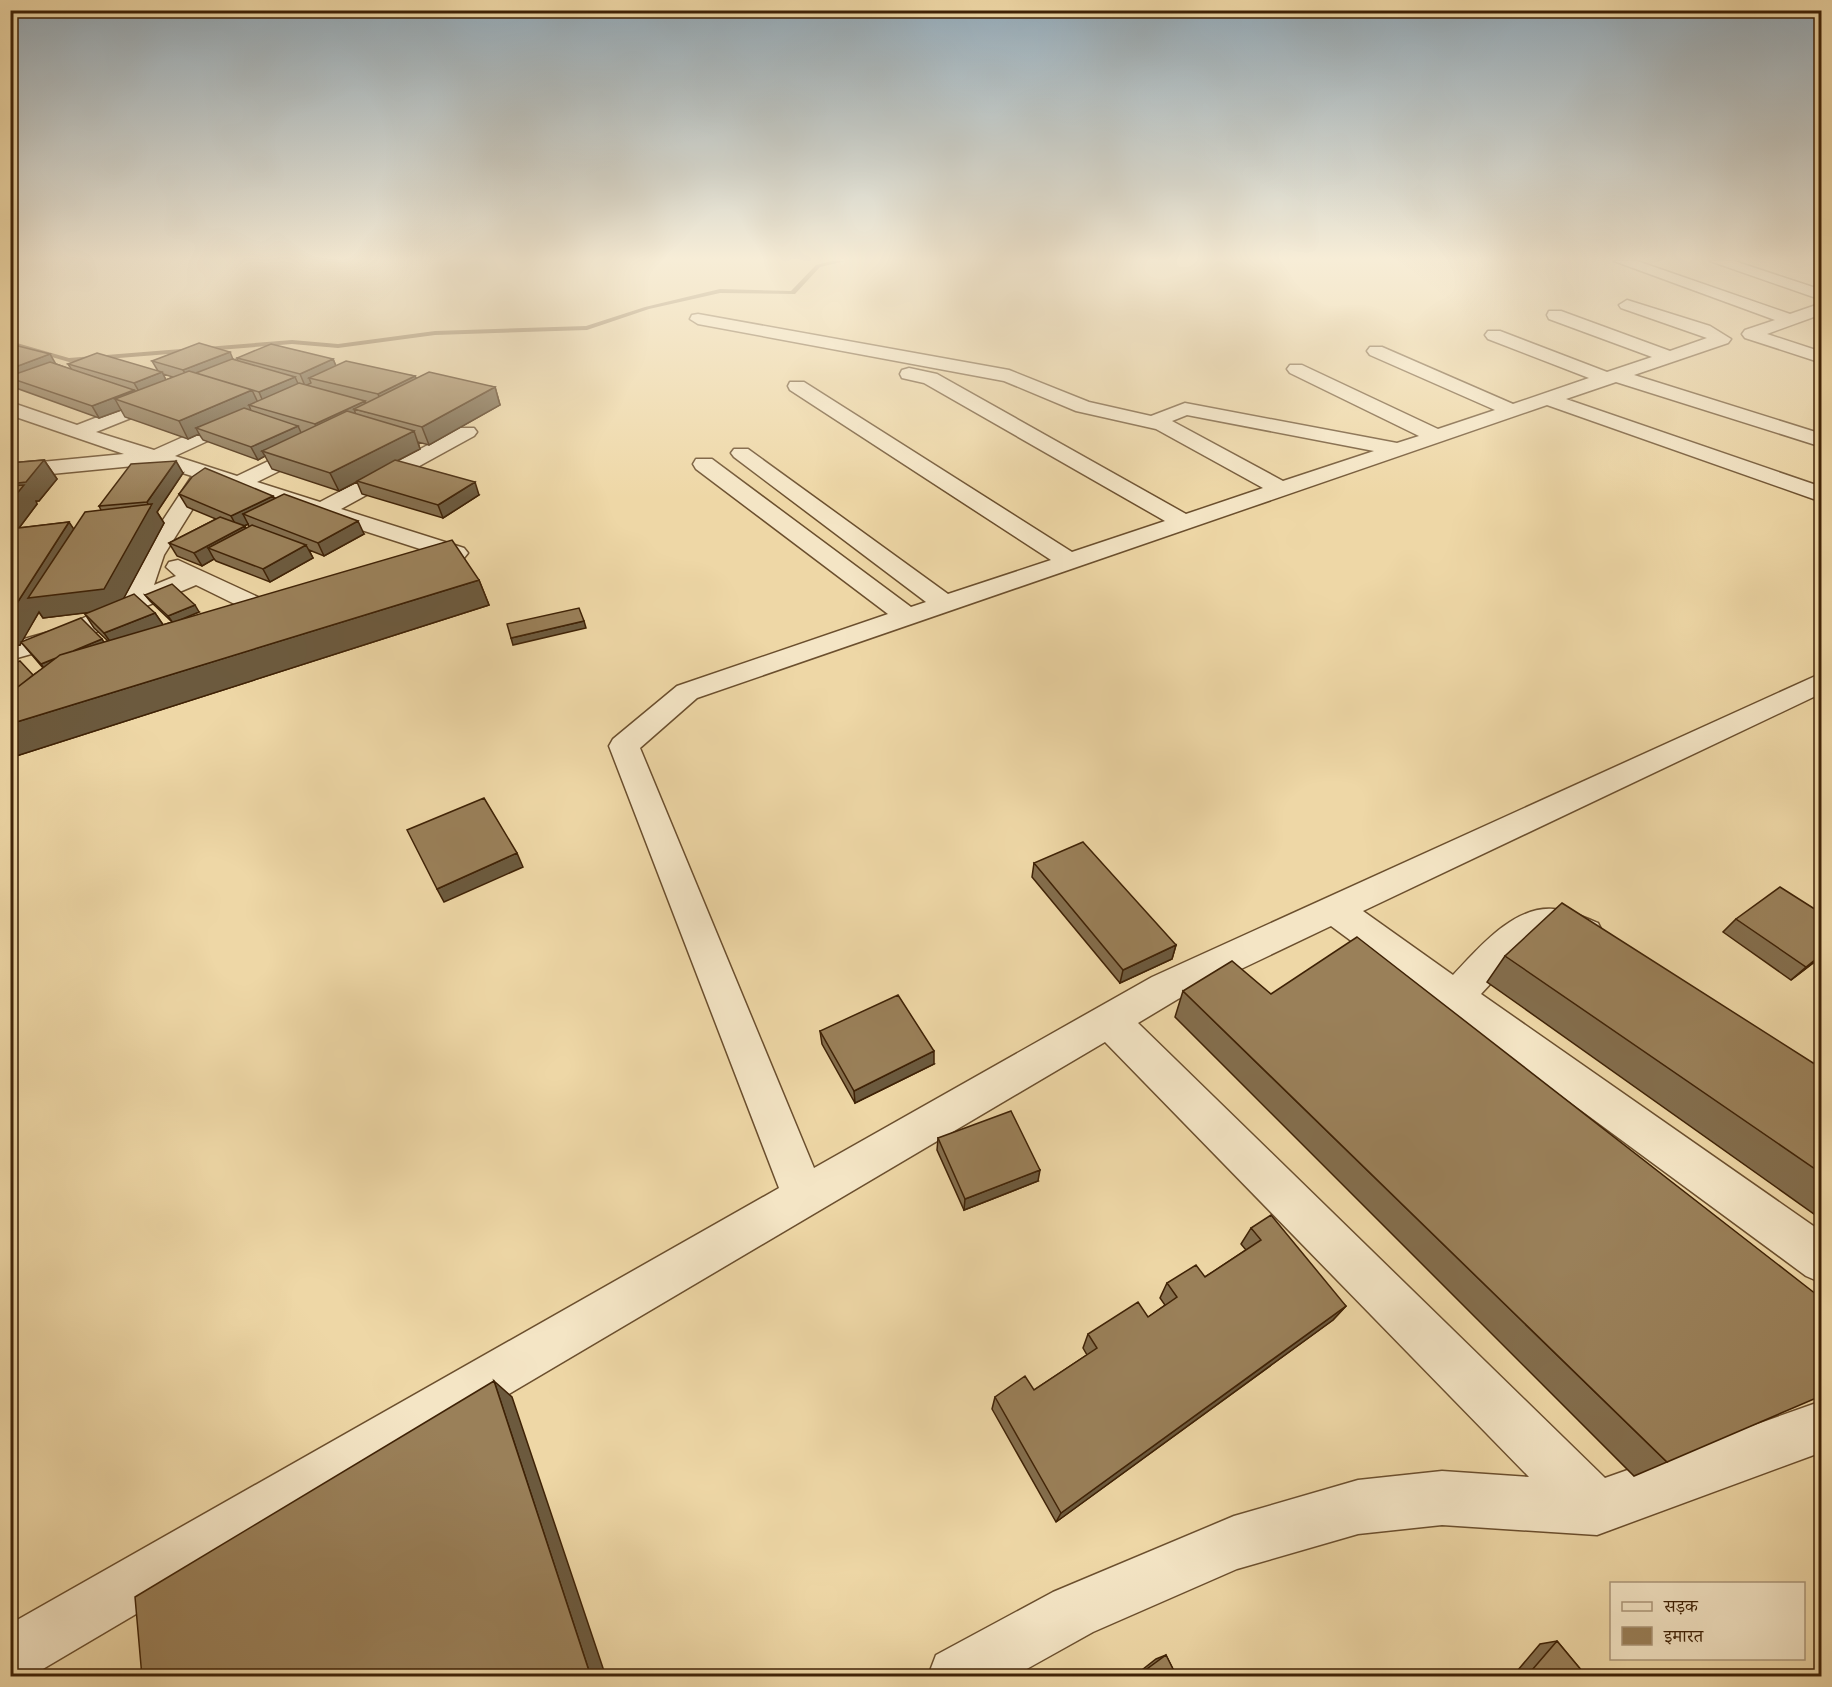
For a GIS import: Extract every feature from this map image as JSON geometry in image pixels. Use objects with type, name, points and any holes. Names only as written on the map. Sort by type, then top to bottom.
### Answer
[{"type":"street","points":[[808,340],[1009,376],[1083,407],[1162,424],[1282,490]]},
{"type":"street","points":[[1507,340],[1612,377],[1821,441]]},
{"type":"street","points":[[1623,340],[1670,357]]},
{"type":"street","points":[[804,1197],[624,746],[687,692],[1720,340]]},
{"type":"street","points":[[1768,340],[1821,358]]},
{"type":"street","points":[[1384,349],[1531,405],[1821,495]]},
{"type":"street","points":[[809,358],[930,378],[1185,523]]},
{"type":"street","points":[[317,363],[370,375]]},
{"type":"street","points":[[1296,369],[1438,436]]},
{"type":"street","points":[[10,472],[156,457],[347,370]]},
{"type":"street","points":[[797,386],[1071,562]]},
{"type":"street","points":[[77,432],[183,390]]},
{"type":"street","points":[[10,408],[77,432],[324,509],[404,539],[456,553]]},
{"type":"street","points":[[1153,422],[1185,409],[1401,449]]},
{"type":"street","points":[[324,509],[467,432]]},
{"type":"street","points":[[239,483],[333,437]]},
{"type":"street","points":[[741,453],[945,604]]},
{"type":"street","points":[[704,464],[908,617]]},
{"type":"street","points":[[135,603],[152,555],[205,472]]},
{"type":"street","points":[[152,555],[262,608]]},
{"type":"street","points":[[10,652],[72,634],[197,576]]},
{"type":"street","points":[[10,1656],[1165,988],[1821,682]]},
{"type":"street","points":[[1333,909],[1821,1260]]},
{"type":"street","points":[[1455,997],[1524,930],[1541,923],[1564,924],[1585,933],[1614,952]]},
{"type":"street","points":[[1109,1020],[1597,1508]]},
{"type":"street","points":[[957,1677],[1073,1612],[1234,1543],[1358,1507],[1442,1498],[1597,1508],[1821,1426]]},
{"type":"building","points":[[199,343],[230,352],[183,370],[152,361]]},
{"type":"building","points":[[10,344],[50,354],[10,369]]},
{"type":"building","points":[[271,344],[333,359],[300,374],[237,358]]},
{"type":"building","points":[[97,353],[162,372],[134,383],[68,364]]},
{"type":"building","points":[[232,359],[295,377],[259,392],[196,373]]},
{"type":"building","points":[[346,361],[415,376],[378,394],[309,378]]},
{"type":"building","points":[[50,362],[134,390],[92,406],[10,378],[10,376]]},
{"type":"building","points":[[189,371],[252,390],[179,421],[115,399]]},
{"type":"building","points":[[429,372],[495,387],[422,427],[354,409]]},
{"type":"building","points":[[299,383],[365,401],[315,424],[249,405]]},
{"type":"building","points":[[244,408],[298,426],[251,447],[196,428]]},
{"type":"building","points":[[347,411],[414,431],[330,473],[262,451]]},
{"type":"building","points":[[44,460],[26,482],[10,484],[10,463]]},
{"type":"building","points":[[395,460],[475,482],[438,505],[357,481]]},
{"type":"building","points":[[176,461],[147,502],[99,506],[131,464]]},
{"type":"building","points":[[205,468],[273,496],[231,516],[179,494],[192,477]]},
{"type":"building","points":[[24,485],[10,502],[10,486]]},
{"type":"building","points":[[284,494],[358,521],[318,543],[243,514]]},
{"type":"building","points":[[152,504],[104,589],[28,598],[85,512]]},
{"type":"building","points":[[220,517],[245,526],[194,553],[169,543]]},
{"type":"building","points":[[69,522],[10,614],[10,529]]},
{"type":"building","points":[[252,525],[306,545],[263,569],[208,548]]},
{"type":"building","points":[[452,540],[479,580],[10,724],[10,693],[60,655]]},
{"type":"building","points":[[172,584],[195,605],[168,616],[145,595]]},
{"type":"building","points":[[134,594],[155,613],[104,633],[85,614]]},
{"type":"building","points":[[579,608],[584,621],[511,638],[507,624]]},
{"type":"building","points":[[81,618],[102,639],[41,664],[21,642]]},
{"type":"building","points":[[20,661],[33,675],[10,693],[10,665]]},
{"type":"building","points":[[484,798],[517,853],[437,889],[407,830]]},
{"type":"building","points":[[1083,842],[1176,945],[1123,970],[1034,863]]},
{"type":"building","points":[[1780,887],[1821,913],[1821,955],[1806,967],[1736,919]]},
{"type":"building","points":[[1562,903],[1821,1068],[1821,1173],[1505,956]]},
{"type":"building","points":[[1357,937],[1821,1298],[1821,1396],[1667,1462],[1183,991],[1232,961],[1271,994]]},
{"type":"building","points":[[898,995],[934,1051],[854,1091],[820,1031]]},
{"type":"building","points":[[1011,1111],[1040,1170],[965,1199],[938,1138]]},
{"type":"building","points":[[1271,1215],[1346,1306],[1061,1513],[995,1397],[1025,1376],[1034,1390],[1097,1348],[1088,1334],[1138,1302],[1148,1317],[1177,1297],[1167,1283],[1196,1265],[1205,1277],[1261,1240],[1251,1228]]},
{"type":"building","points":[[494,1381],[591,1677],[142,1677],[135,1597]]},
{"type":"building","points":[[1557,1641],[1587,1677],[1526,1677]]},
{"type":"building","points":[[1166,1655],[1177,1677],[1136,1677]]},
{"type":"waterway","points":[[10,343],[69,360],[292,342],[338,346],[385,340]]}]
